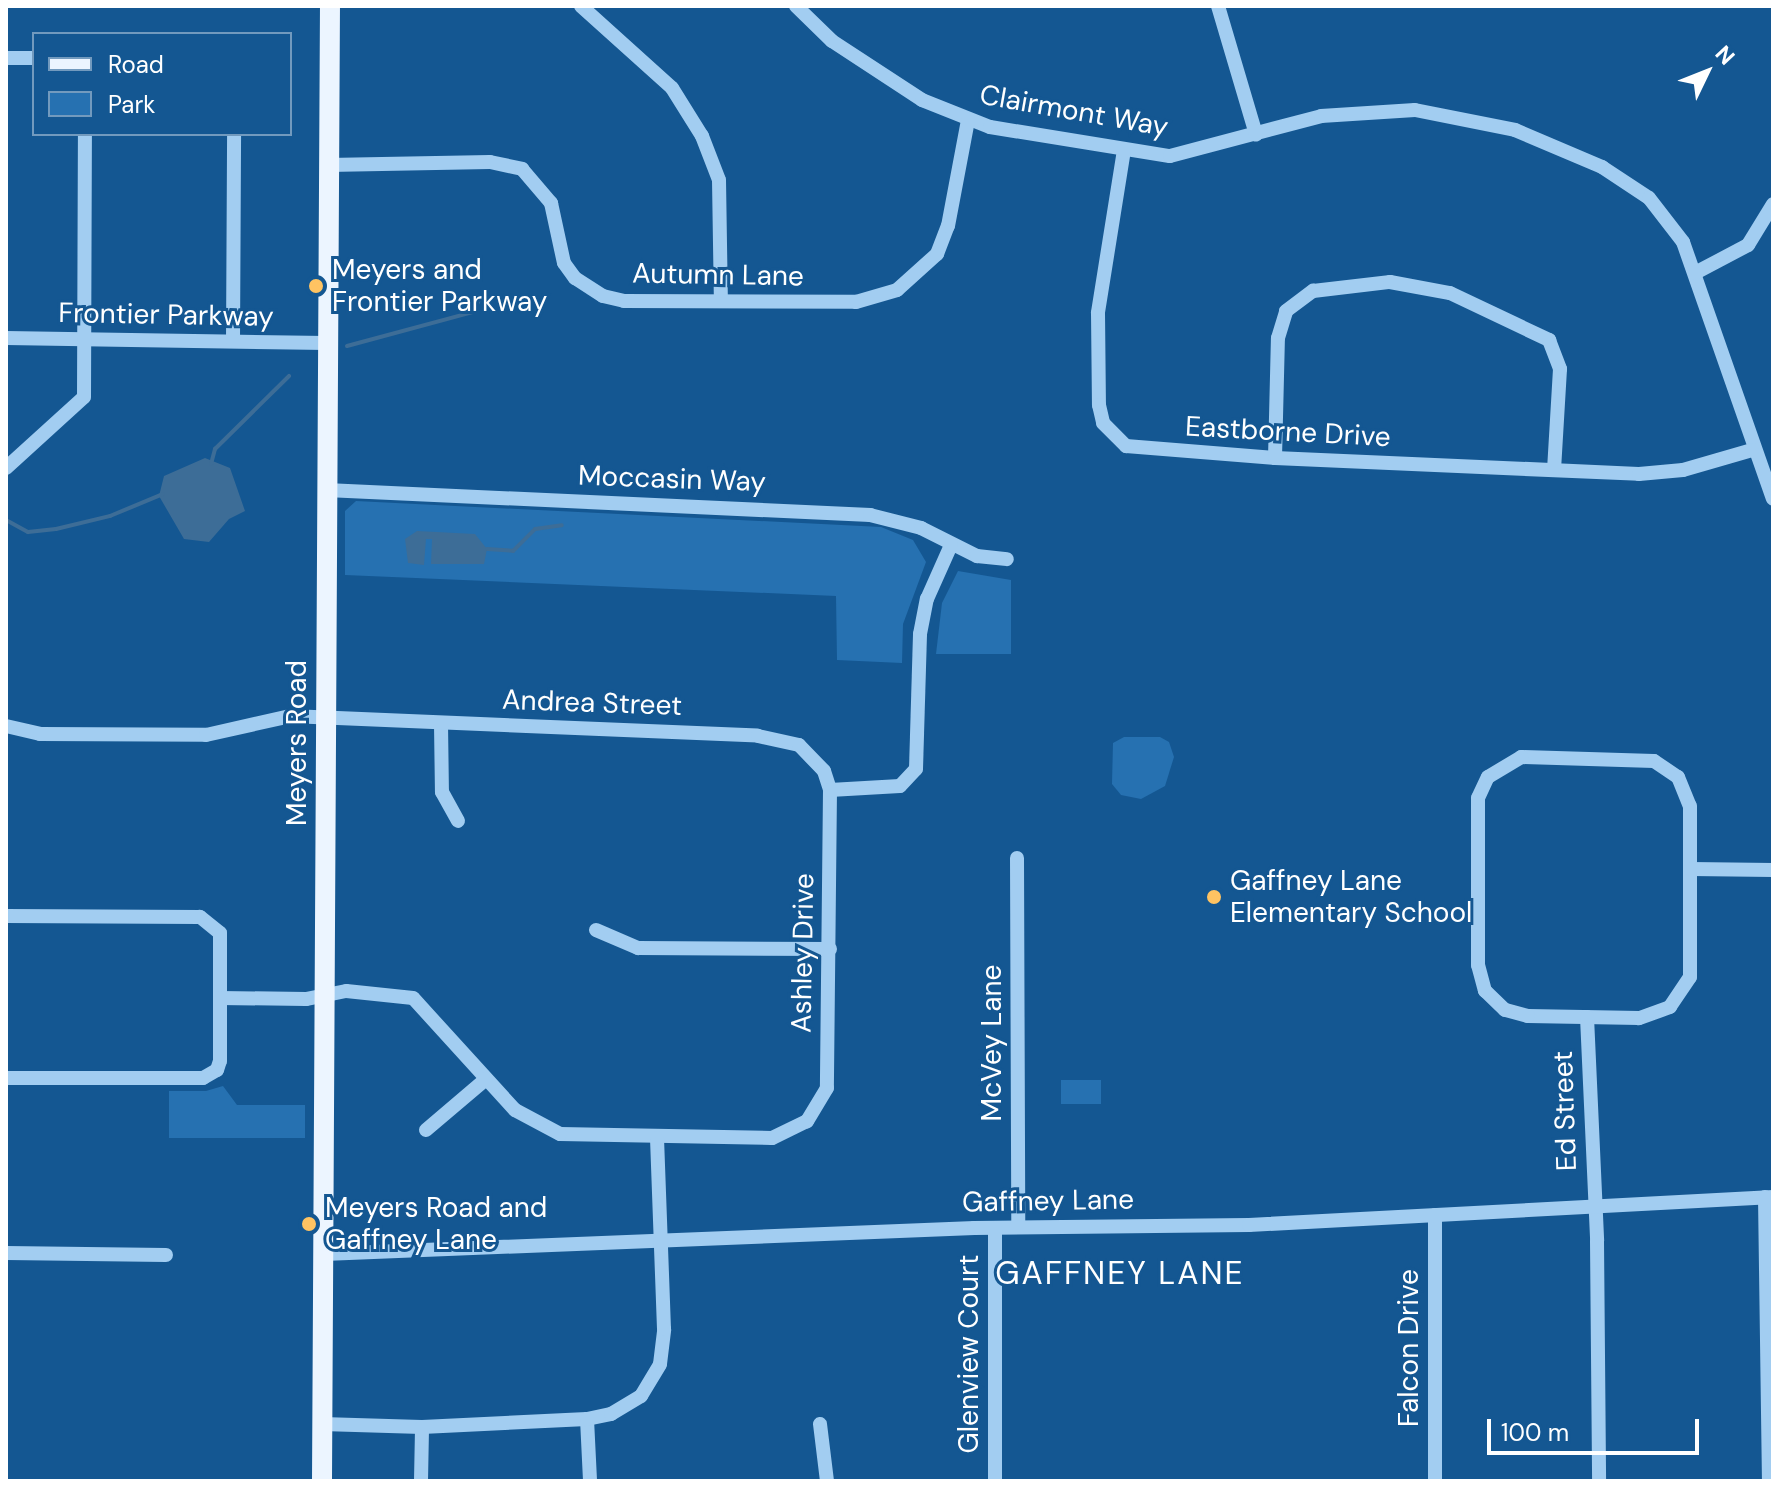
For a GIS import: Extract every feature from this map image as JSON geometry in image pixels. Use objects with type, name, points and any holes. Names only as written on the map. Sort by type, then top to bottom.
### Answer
[{"type":"main road","name":"Meyers Road","points":[[322,1481],[330,6]]},
{"type":"street","points":[[581,6],[672,88],[702,136],[719,180],[721,301]]},
{"type":"street","name":"Clairmont Way","points":[[796,6],[858,58],[922,100],[968,120],[1124,150],[1186,154],[1321,116],[1383,109],[1451,114],[1515,130],[1634,186],[1672,225],[1695,273],[1752,450],[1773,499]]},
{"type":"street","points":[[1218,6],[1256,134]]},
{"type":"street","points":[[6,58],[32,58]]},
{"type":"street","name":"Autumn Lane","points":[[328,165],[490,162],[522,169],[545,191],[564,263],[587,288],[624,301],[856,302],[910,282],[943,244],[968,120]]},
{"type":"street","points":[[6,468],[84,397],[85,136]]},
{"type":"street","points":[[233,341],[234,136]]},
{"type":"street","name":"Eastborne Drive","points":[[1124,150],[1098,313],[1103,423],[1126,446],[1144,451],[1275,458],[1660,472],[1752,450]]},
{"type":"street","points":[[1695,273],[1748,245],[1773,204]]},
{"type":"street","points":[[1275,458],[1278,338],[1286,311],[1313,291],[1390,282],[1450,293],[1549,340],[1560,369],[1554,470]]},
{"type":"street","name":"Frontier Parkway","points":[[6,338],[326,343]]},
{"type":"street","name":"Moccasin Way","points":[[326,490],[843,512],[895,519],[977,556],[1007,559]]},
{"type":"street","points":[[830,790],[900,786],[916,769],[920,634],[927,599],[951,545]]},
{"type":"street","name":"Andrea Street","points":[[6,726],[40,734],[206,735],[268,718],[782,739],[799,745],[818,762],[830,790]]},
{"type":"street","points":[[441,724],[442,792],[458,821]]},
{"type":"street","points":[[1521,757],[1654,761],[1678,777],[1688,795],[1691,869],[1690,977],[1684,993],[1652,1016],[1517,1014],[1495,1004],[1480,980],[1478,798],[1488,777],[1503,763],[1521,757]]},
{"type":"street","name":"Ashley Drive","points":[[657,1138],[772,1138],[797,1128],[814,1114],[827,1088],[830,790]]},
{"type":"street","name":"McVey Lane","points":[[1017,858],[1018,1227]]},
{"type":"street","points":[[1691,869],[1773,870]]},
{"type":"street","points":[[6,916],[200,917],[220,933],[220,1061],[217,1070],[203,1078],[6,1078]]},
{"type":"street","points":[[596,930],[638,948],[830,949]]},
{"type":"street","points":[[220,998],[375,992],[413,998],[515,1110],[545,1130],[578,1138],[657,1138],[662,1241],[660,1364],[641,1396],[627,1407],[587,1419],[422,1427],[322,1424]]},
{"type":"street","name":"Ed Street","points":[[1587,1017],[1595,1203],[1599,1481]]},
{"type":"street","points":[[426,1130],[486,1079]]},
{"type":"street","points":[[1769,1197],[1769,1481]]},
{"type":"street","name":"Gaffney Lane","points":[[324,1254],[1018,1227],[1249,1225],[1595,1203],[1769,1197]]},
{"type":"street","name":"Falcon Drive","points":[[1435,1215],[1435,1481]]},
{"type":"street","name":"Glenview Court","points":[[995,1228],[995,1481]]},
{"type":"street","points":[[6,1253],[166,1255]]},
{"type":"street","points":[[587,1419],[590,1481]]},
{"type":"street","points":[[820,1424],[827,1481]]},
{"type":"street","points":[[421,1481],[422,1427]]},
{"type":"green space","points":[[356,501],[881,527],[913,540],[926,562],[903,624],[902,663],[837,660],[836,596],[345,575],[345,511]]},
{"type":"green space","points":[[958,571],[1011,580],[1011,654],[936,654],[942,603]]},
{"type":"green space","points":[[1124,737],[1160,737],[1169,742],[1174,757],[1165,786],[1141,799],[1121,795],[1112,784],[1113,743]]},
{"type":"green space","points":[[1061,1080],[1101,1080],[1101,1104],[1061,1104]]},
{"type":"green space","points":[[223,1086],[237,1105],[305,1105],[305,1138],[169,1138],[169,1091],[206,1091]]},
{"type":"shaded area","points":[[205,458],[230,468],[245,511],[229,519],[209,542],[184,539],[159,496],[164,476]]},
{"type":"shaded area","points":[[417,531],[475,534],[487,549],[484,564],[431,564],[432,539],[426,539],[424,565],[408,563],[405,539]]},
{"type":"waterway","points":[[347,346],[473,312],[479,300]]},
{"type":"waterway","points":[[211,464],[215,449],[289,376]]},
{"type":"waterway","points":[[6,520],[28,532],[56,529],[110,516],[163,494]]},
{"type":"waterway","points":[[487,549],[513,551],[535,529],[562,525]]},
{"type":"place","name":"Meyers and Frontier Parkway","points":[[316,286]]},
{"type":"place","name":"Gaffney Lane Elementary School","points":[[1214,897]]},
{"type":"place","name":"Meyers Road and Gaffney Lane","points":[[309,1224]]},
{"type":"district","name":"GAFFNEY LANE","points":[[1120,1273]]}]
